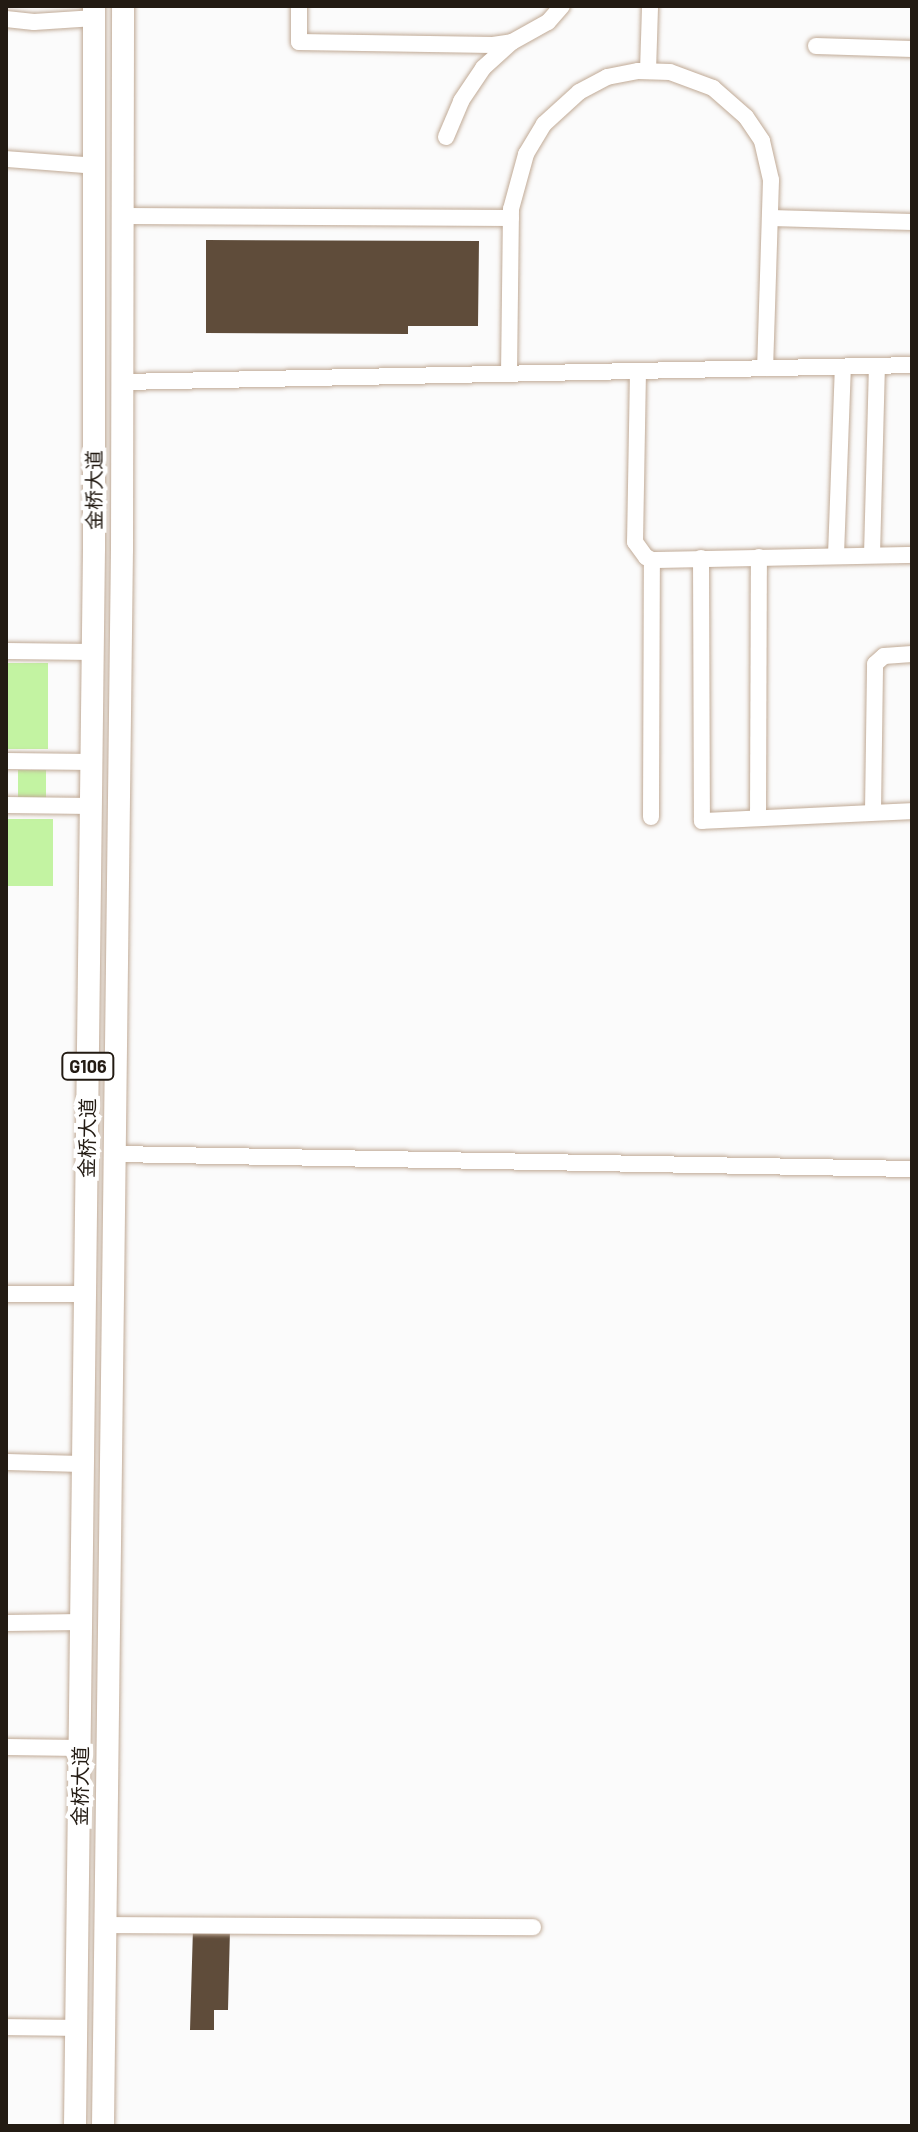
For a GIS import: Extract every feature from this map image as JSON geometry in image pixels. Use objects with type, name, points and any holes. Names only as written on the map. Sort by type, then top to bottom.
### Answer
[{"type":"highway","name":"金桥大道","points":[[103,2126],[125,216],[123,6]]},
{"type":"highway","name":"金桥大道","points":[[75,2126],[93,652],[94,12]]},
{"type":"street","points":[[299,6],[299,42],[493,45],[512,42]]},
{"type":"street","points":[[446,137],[471,84],[512,42],[548,22],[562,6]]},
{"type":"street","points":[[648,71],[650,6]]},
{"type":"street","points":[[6,19],[34,22],[94,12]]},
{"type":"street","points":[[816,46],[912,49]]},
{"type":"street","points":[[509,374],[511,218],[514,190],[526,154],[555,112],[593,83],[623,73],[648,71],[670,72],[700,82],[725,97],[746,117],[762,141],[770,167],[771,218],[765,368]]},
{"type":"street","points":[[6,159],[96,166]]},
{"type":"street","points":[[125,216],[511,218]]},
{"type":"street","points":[[771,218],[912,222]]},
{"type":"street","points":[[123,382],[912,365]]},
{"type":"street","points":[[872,555],[877,366]]},
{"type":"street","points":[[836,555],[843,367]]},
{"type":"street","points":[[638,371],[635,542],[652,560],[651,817]]},
{"type":"street","points":[[652,560],[912,555]]},
{"type":"street","points":[[758,818],[759,557]]},
{"type":"street","points":[[701,558],[702,821],[912,811]]},
{"type":"street","points":[[6,651],[93,652]]},
{"type":"street","points":[[873,812],[875,664],[884,656],[912,654]]},
{"type":"street","points":[[6,761],[92,762]]},
{"type":"street","points":[[6,805],[91,806]]},
{"type":"street","points":[[116,1154],[912,1169]]},
{"type":"street","points":[[6,1294],[86,1294]]},
{"type":"street","points":[[6,1462],[83,1464]]},
{"type":"street","points":[[6,1623],[82,1622]]},
{"type":"street","points":[[6,1747],[80,1748]]},
{"type":"street","points":[[106,1925],[533,1927]]},
{"type":"street","points":[[6,2027],[76,2028]]},
{"type":"green space","points":[[6,663],[48,663],[48,749],[6,749]]},
{"type":"green space","points":[[18,770],[46,770],[46,798],[18,798]]},
{"type":"green space","points":[[6,819],[53,819],[53,886],[6,886]]},
{"type":"building","points":[[206,240],[479,241],[478,326],[408,326],[408,334],[206,333]]},
{"type":"building","points":[[193,1928],[230,1929],[228,2010],[214,2010],[214,2030],[190,2030]]}]
